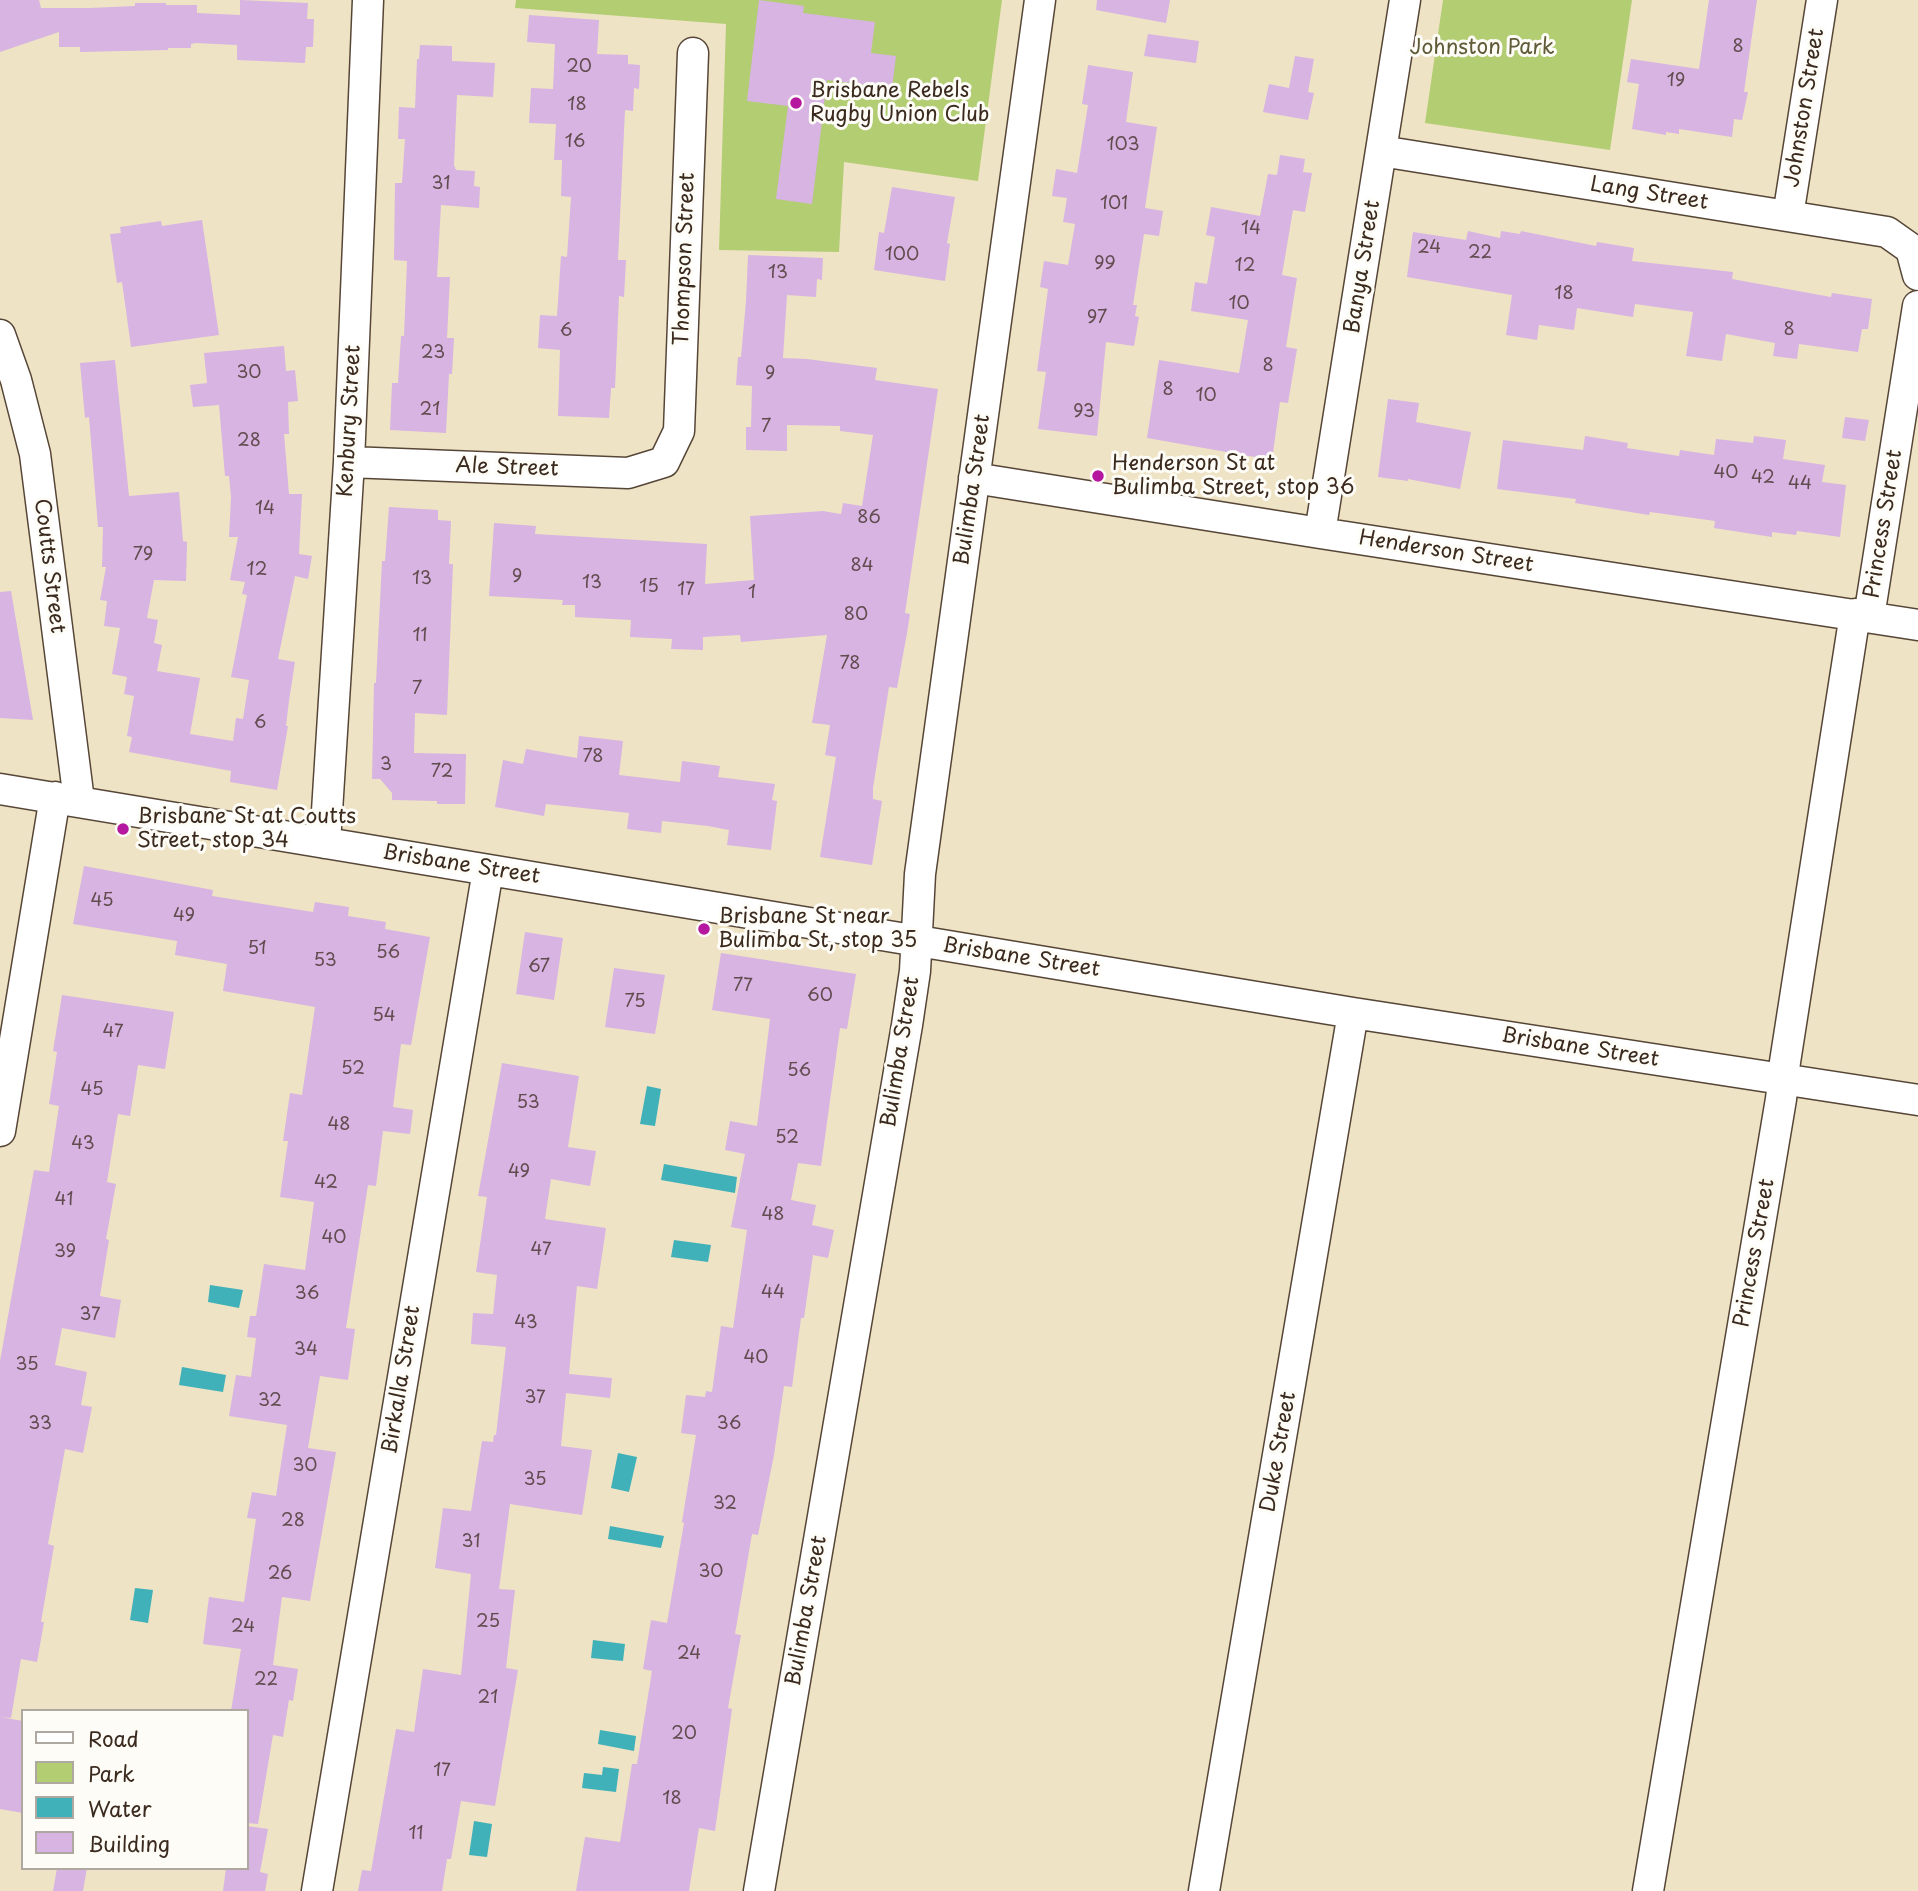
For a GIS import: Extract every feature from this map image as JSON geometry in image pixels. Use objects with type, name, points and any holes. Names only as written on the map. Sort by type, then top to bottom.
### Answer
[{"type":"street","name":"Kenbury Street","points":[[325,843],[349,462],[368,0]]},
{"type":"street","name":"Bulimba Street","points":[[759,1891],[907,1025],[915,971],[920,874],[1040,0]]},
{"type":"street","name":"Banya Street","points":[[1320,533],[1405,0]]},
{"type":"street","name":"Johnston Street","points":[[1788,216],[1822,0]]},
{"type":"street","name":"Thompson Street","points":[[664,462],[679,431],[693,53]]},
{"type":"street","name":"Lang Street","points":[[1381,151],[1888,232],[1914,262]]},
{"type":"street","name":"Princess Street","points":[[1648,1891],[1784,1079],[1784,1062],[1918,306]]},
{"type":"street","name":"Coutts Street","points":[[0,335],[16,380],[35,453],[67,799],[0,1131]]},
{"type":"street","name":"Ale Street","points":[[349,462],[628,473],[664,462]]},
{"type":"street","name":"Henderson Street","points":[[974,478],[1918,625]]},
{"type":"street","name":"Brisbane Street","points":[[0,789],[1353,1013],[1918,1100]]},
{"type":"street","name":"Birkalla Street","points":[[317,1891],[488,870]]},
{"type":"street","name":"Duke Street","points":[[1205,1891],[1353,1013]]},
{"type":"green space","points":[[516,0],[1002,0],[978,181],[844,162],[839,252],[719,250],[726,24],[515,8]]},
{"type":"green space","name":"Johnston Park","points":[[1443,0],[1632,0],[1610,150],[1425,123]]},
{"type":"water","points":[[647,1086],[661,1089],[655,1126],[640,1124]]},
{"type":"water","points":[[664,1164],[737,1177],[735,1193],[661,1180]]},
{"type":"water","points":[[674,1240],[711,1245],[708,1262],[671,1257]]},
{"type":"water","points":[[210,1285],[243,1290],[239,1308],[208,1302]]},
{"type":"water","points":[[182,1367],[226,1375],[223,1392],[179,1385]]},
{"type":"water","points":[[618,1453],[637,1457],[629,1492],[611,1488]]},
{"type":"water","points":[[610,1526],[664,1536],[661,1548],[608,1539]]},
{"type":"water","points":[[135,1588],[153,1590],[148,1623],[130,1620]]},
{"type":"water","points":[[593,1640],[625,1644],[623,1661],[591,1658]]},
{"type":"water","points":[[600,1730],[636,1736],[634,1751],[598,1744]]},
{"type":"water","points":[[603,1767],[619,1769],[616,1792],[582,1788],[584,1773],[602,1775]]},
{"type":"water","points":[[474,1821],[492,1824],[487,1857],[469,1855]]},
{"type":"building","points":[[0,0],[39,0],[41,8],[166,3],[197,5],[197,13],[240,15],[240,0],[308,3],[307,19],[314,19],[313,47],[306,47],[305,63],[237,60],[237,45],[196,43],[191,44],[191,48],[168,50],[80,52],[80,47],[59,47],[59,32],[0,52]]},
{"type":"building","name":"Brisbane Rebels Rugby Union Club","points":[[759,0],[804,6],[803,13],[875,22],[871,53],[896,56],[892,88],[827,80],[812,204],[776,199],[788,106],[747,101]]},
{"type":"building","points":[[1097,0],[1170,0],[1166,23],[1096,10]]},
{"type":"building","points":[[1709,0],[1757,0],[1744,92],[1748,92],[1742,120],[1734,119],[1732,137],[1679,129],[1679,134],[1666,132],[1666,135],[1632,129],[1639,84],[1627,82],[1631,59],[1699,69]]},
{"type":"building","points":[[529,15],[599,20],[597,54],[628,55],[628,64],[640,65],[639,89],[634,88],[633,111],[625,110],[618,260],[626,260],[624,297],[619,296],[615,388],[611,388],[609,418],[558,416],[560,350],[538,348],[540,315],[557,316],[561,256],[567,257],[571,197],[561,196],[562,160],[554,160],[556,124],[529,123],[531,88],[553,89],[555,44],[527,42]]},
{"type":"building","points":[[1148,34],[1199,41],[1196,63],[1144,56]]},
{"type":"building","points":[[420,45],[452,46],[452,61],[495,63],[493,97],[457,95],[454,165],[456,170],[475,171],[474,186],[480,187],[479,208],[441,205],[437,277],[450,277],[447,338],[454,338],[446,433],[390,430],[392,383],[398,383],[401,336],[404,336],[407,261],[394,260],[395,183],[402,183],[405,139],[398,139],[399,107],[415,108]]},
{"type":"building","points":[[1295,56],[1314,59],[1308,92],[1314,93],[1308,120],[1263,112],[1269,84],[1289,88]]},
{"type":"building","points":[[1088,65],[1133,72],[1126,122],[1157,127],[1145,208],[1163,211],[1159,236],[1144,234],[1133,305],[1137,305],[1135,316],[1139,317],[1134,346],[1106,342],[1097,436],[1038,429],[1046,372],[1037,371],[1048,289],[1040,287],[1044,261],[1068,265],[1075,224],[1063,222],[1067,198],[1052,196],[1056,169],[1077,173],[1088,105],[1082,104]]},
{"type":"building","points":[[1280,155],[1305,159],[1303,172],[1312,173],[1305,212],[1293,210],[1282,275],[1297,278],[1286,347],[1297,349],[1288,403],[1280,402],[1272,460],[1147,438],[1159,360],[1239,373],[1248,320],[1191,311],[1195,282],[1207,284],[1215,237],[1206,235],[1211,207],[1260,216],[1268,174],[1277,175]]},
{"type":"building","points":[[892,187],[955,197],[947,243],[950,244],[945,281],[874,270],[879,232],[884,233]]},
{"type":"building","points":[[202,220],[219,335],[131,347],[122,282],[117,283],[110,234],[121,233],[120,227],[161,221],[162,226]]},
{"type":"building","points":[[1468,231],[1500,238],[1501,231],[1520,234],[1521,231],[1596,246],[1597,242],[1634,248],[1632,261],[1733,272],[1732,279],[1831,297],[1832,293],[1872,299],[1868,329],[1862,329],[1858,352],[1799,344],[1797,359],[1773,356],[1775,343],[1726,334],[1722,361],[1686,356],[1693,312],[1635,304],[1633,317],[1577,308],[1574,330],[1539,325],[1537,340],[1506,335],[1512,295],[1407,277],[1413,232],[1466,240]]},
{"type":"building","points":[[748,255],[823,258],[822,280],[817,279],[816,297],[787,295],[783,358],[877,368],[875,380],[938,389],[905,613],[910,614],[907,633],[897,688],[889,687],[873,788],[873,799],[882,801],[872,865],[820,857],[836,757],[825,755],[830,725],[812,723],[827,635],[741,642],[740,635],[703,637],[703,650],[671,649],[672,639],[630,637],[631,620],[575,617],[575,605],[562,605],[563,600],[489,596],[494,523],[536,526],[535,534],[707,544],[705,584],[754,580],[750,516],[823,511],[841,514],[843,503],[862,506],[873,435],[840,431],[840,426],[787,425],[787,451],[746,450],[746,427],[751,427],[752,386],[736,385],[738,357],[741,357]]},
{"type":"building","points":[[284,346],[286,371],[295,370],[298,401],[288,402],[289,434],[284,434],[289,494],[302,494],[299,554],[312,556],[308,579],[295,576],[278,659],[295,662],[277,790],[230,782],[231,771],[129,752],[132,737],[127,736],[134,696],[124,694],[127,677],[112,674],[120,628],[104,626],[107,601],[100,600],[106,567],[102,567],[103,527],[98,527],[89,417],[85,418],[80,363],[115,360],[129,496],[179,492],[183,541],[187,542],[186,581],[154,580],[147,618],[158,620],[154,643],[162,645],[157,671],[200,678],[190,734],[233,741],[236,718],[243,719],[249,680],[231,677],[247,595],[242,594],[245,582],[230,580],[238,537],[229,537],[231,497],[229,476],[225,476],[219,405],[193,407],[190,385],[207,383],[204,353]]},
{"type":"building","points":[[1388,399],[1419,403],[1416,422],[1471,432],[1460,489],[1408,479],[1378,477]]},
{"type":"building","points":[[1845,417],[1869,420],[1865,441],[1842,438]]},
{"type":"building","points":[[1585,436],[1628,443],[1627,448],[1679,456],[1680,450],[1714,455],[1716,439],[1753,443],[1754,436],[1786,440],[1783,459],[1825,465],[1822,482],[1846,485],[1840,537],[1797,531],[1796,535],[1772,532],[1772,537],[1714,528],[1715,521],[1650,512],[1649,515],[1575,503],[1576,499],[1497,489],[1503,440],[1583,450]]},
{"type":"building","points":[[389,507],[438,510],[438,520],[451,521],[449,564],[453,564],[447,715],[415,713],[414,753],[466,754],[465,804],[392,800],[392,793],[380,779],[372,779],[374,683],[382,561],[385,561]]},
{"type":"building","points":[[11,591],[33,720],[0,718],[0,592]]},
{"type":"building","points":[[579,736],[623,741],[619,775],[680,782],[682,761],[720,766],[718,777],[775,784],[772,800],[777,801],[771,850],[727,845],[729,830],[708,826],[662,821],[661,833],[627,829],[629,813],[546,804],[544,816],[495,807],[503,760],[523,764],[526,749],[577,758]]},
{"type":"building","points":[[84,866],[213,890],[212,896],[313,912],[315,902],[349,907],[348,916],[386,922],[385,929],[430,937],[411,1045],[401,1044],[393,1107],[413,1110],[410,1134],[383,1131],[376,1186],[368,1185],[346,1328],[355,1329],[348,1380],[320,1376],[308,1448],[336,1452],[310,1601],[282,1597],[273,1665],[298,1669],[293,1701],[289,1700],[283,1737],[273,1735],[258,1824],[248,1823],[248,1709],[231,1709],[241,1649],[203,1644],[209,1597],[244,1602],[256,1519],[247,1518],[252,1492],[276,1496],[287,1425],[229,1416],[236,1375],[251,1377],[256,1338],[247,1337],[250,1316],[256,1316],[264,1264],[305,1270],[314,1202],[280,1197],[288,1141],[283,1141],[290,1093],[302,1095],[315,1007],[223,991],[227,964],[175,955],[177,941],[73,924]]},
{"type":"building","points":[[525,932],[563,938],[554,1000],[516,994]]},
{"type":"building","points":[[721,953],[856,974],[847,1029],[840,1028],[821,1166],[798,1163],[791,1200],[816,1205],[812,1225],[834,1230],[828,1258],[813,1255],[792,1387],[784,1386],[758,1535],[752,1534],[735,1634],[741,1635],[728,1708],[732,1709],[715,1831],[699,1828],[689,1891],[576,1891],[585,1837],[620,1842],[632,1764],[637,1764],[652,1671],[643,1669],[651,1620],[667,1623],[684,1523],[682,1522],[696,1435],[681,1433],[686,1395],[705,1397],[706,1391],[712,1392],[721,1326],[733,1328],[747,1230],[731,1227],[745,1154],[725,1150],[730,1121],[757,1126],[770,1019],[712,1010]]},
{"type":"building","points":[[614,968],[665,975],[655,1034],[605,1027]]},
{"type":"building","points":[[62,995],[174,1012],[165,1069],[138,1065],[130,1116],[118,1114],[107,1182],[116,1184],[106,1239],[109,1240],[100,1296],[121,1300],[115,1338],[62,1328],[55,1365],[87,1372],[81,1405],[92,1407],[83,1453],[65,1449],[48,1544],[54,1546],[37,1662],[21,1659],[11,1718],[0,1717],[0,1361],[34,1170],[49,1172],[59,1106],[49,1104],[57,1052],[53,1051]]},
{"type":"building","points":[[502,1063],[579,1076],[568,1147],[596,1151],[590,1186],[551,1179],[545,1219],[606,1228],[597,1289],[577,1286],[569,1374],[612,1378],[610,1398],[566,1393],[561,1446],[592,1450],[582,1515],[510,1504],[499,1589],[515,1590],[506,1668],[518,1670],[495,1806],[461,1801],[451,1859],[447,1859],[442,1891],[358,1891],[362,1870],[371,1871],[396,1729],[414,1732],[423,1669],[461,1675],[471,1574],[435,1568],[443,1508],[471,1511],[482,1441],[493,1442],[496,1435],[506,1347],[471,1344],[473,1313],[493,1314],[497,1275],[476,1272],[487,1197],[478,1196]]},
{"type":"building","points":[[0,1717],[21,1721],[21,1813],[0,1809]]},
{"type":"building","points":[[248,1826],[268,1829],[260,1872],[268,1874],[265,1891],[223,1891],[226,1870],[248,1870]]},
{"type":"building","points":[[57,1870],[87,1870],[83,1891],[53,1891]]},
{"type":"place","name":"Brisbane Rebels Rugby Union Club","points":[[796,103]]},
{"type":"place","name":"Henderson St at Bulimba Street, stop 36","points":[[1098,476]]},
{"type":"place","name":"Brisbane St at Coutts Street, stop 34","points":[[123,829]]},
{"type":"place","name":"Brisbane St near Bulimba St, stop 35","points":[[704,929]]}]
